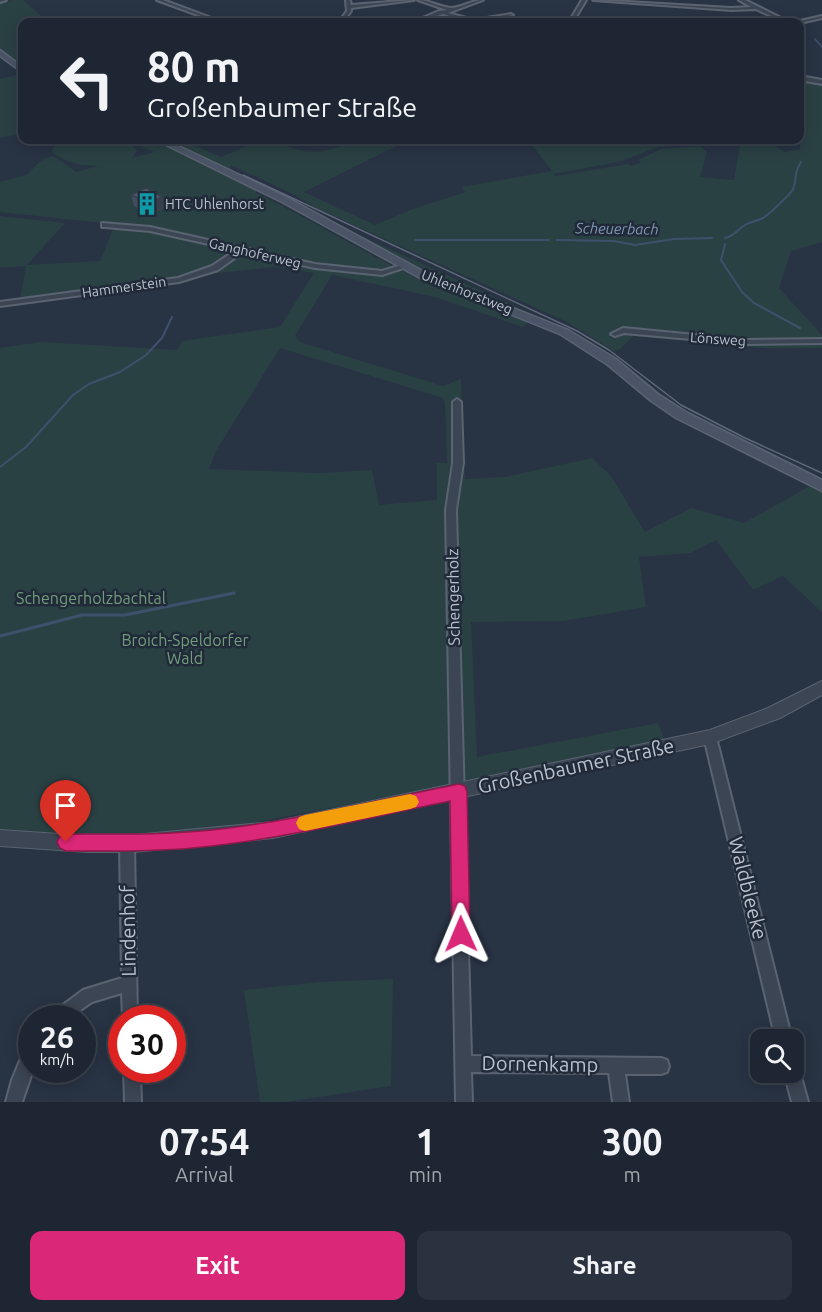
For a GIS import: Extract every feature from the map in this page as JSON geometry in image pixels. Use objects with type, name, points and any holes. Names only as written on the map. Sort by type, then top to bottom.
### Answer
[{"type":"main road","points":[[0,52],[18,67]]},
{"type":"main road","name":"Uhlenhorstweg","points":[[168,144],[285,200],[405,266],[455,290],[564,332],[612,362],[654,397],[681,415],[822,486]]},
{"type":"main road","name":"Uhlenhorstweg","points":[[765,456],[822,478]]},
{"type":"street","points":[[159,0],[209,18]]},
{"type":"street","points":[[346,18],[349,7],[347,0]]},
{"type":"street","points":[[349,7],[412,0]]},
{"type":"street","points":[[420,0],[450,9]]},
{"type":"street","points":[[425,18],[481,0]]},
{"type":"street","points":[[573,18],[584,0]]},
{"type":"street","points":[[595,0],[731,9],[755,8]]},
{"type":"street","points":[[741,0],[778,18]]},
{"type":"street","points":[[441,12],[461,18]]},
{"type":"street","points":[[495,18],[511,15]]},
{"type":"street","points":[[804,21],[822,17]]},
{"type":"street","points":[[804,79],[822,82]]},
{"type":"street","name":"Ganghoferweg","points":[[105,225],[150,230],[295,262],[382,273],[405,266]]},
{"type":"street","name":"Hammerstein","points":[[0,304],[178,280],[215,267],[241,250]]},
{"type":"street","name":"Lönsweg","points":[[615,334],[623,330],[747,342],[822,341]]},
{"type":"street","name":"Schengerholz","points":[[457,402],[458,463],[451,510],[459,792],[464,1102]]},
{"type":"street","name":"Großenbaumer Straße","points":[[0,838],[88,844],[127,843],[211,838],[273,830],[710,737],[774,713],[822,687]]},
{"type":"street","name":"Waldbleeke","points":[[710,737],[781,1029]]},
{"type":"street","name":"Lindenhof","points":[[127,843],[130,1005]]},
{"type":"street","points":[[74,1005],[88,994],[129,984]]},
{"type":"street","name":"Dornenkamp","points":[[464,1064],[661,1066]]},
{"type":"street","name":"Dornenkamp","points":[[616,1065],[621,1102]]},
{"type":"street","points":[[14,1102],[19,1083]]},
{"type":"street","points":[[132,1083],[133,1102]]},
{"type":"street","points":[[795,1083],[800,1102]]},
{"type":"green space","points":[[23,0],[44,18],[18,18],[18,63],[0,47],[0,3]]},
{"type":"green space","points":[[18,75],[18,134],[0,138],[0,79]]},
{"type":"green space","points":[[804,80],[822,84],[822,242],[791,251],[779,288],[822,335],[822,348],[764,348],[633,336],[620,349],[614,351],[567,322],[314,207],[301,198],[231,165],[230,168],[235,173],[174,144],[191,144],[221,157],[252,144],[285,144],[283,145],[316,152],[345,144],[400,144],[304,192],[375,225],[413,209],[465,192],[461,187],[552,171],[531,144],[692,144],[658,147],[622,161],[554,174],[556,176],[628,164],[632,166],[641,162],[638,160],[661,149],[700,146],[707,152],[700,177],[734,180],[740,144],[772,144],[784,152],[800,149],[800,144],[804,144]]},
{"type":"green space","name":"Broich-Speldorfer Wald","points":[[56,144],[129,144],[137,151],[132,158],[154,152],[137,144],[161,144],[256,189],[256,193],[417,279],[530,320],[523,327],[435,297],[332,275],[295,336],[300,342],[443,386],[461,379],[465,479],[505,477],[592,458],[611,476],[645,532],[691,508],[744,523],[812,485],[822,490],[822,612],[783,576],[753,590],[716,540],[691,553],[639,557],[646,607],[564,621],[471,622],[477,757],[658,723],[666,743],[216,830],[88,837],[0,831],[0,348],[41,342],[177,350],[182,341],[280,327],[314,273],[276,267],[181,277],[20,300],[26,266],[0,268],[0,216],[65,223],[27,265],[100,261],[113,229],[156,233],[216,246],[220,243],[151,228],[0,212],[0,182],[26,175],[43,159],[54,156],[76,172],[98,166],[74,163],[51,152]],"holes":[[[280,348],[443,398],[447,463],[437,463],[437,500],[379,505],[372,470],[320,473],[209,469],[216,451]]]},
{"type":"green space","points":[[357,234],[534,315],[434,276]]},
{"type":"green space","points":[[393,979],[391,1086],[286,1102],[260,1102],[244,990],[321,982]]},
{"type":"building","points":[[146,188],[162,197],[153,201],[147,198],[142,200],[131,195]]},
{"type":"waterway","points":[[815,39],[822,47]]},
{"type":"waterway","points":[[725,238],[747,224],[763,218],[784,199],[793,189],[801,162]]},
{"type":"waterway","name":"Scheuerbach","points":[[557,240],[614,241],[635,245],[674,239],[712,238]]},
{"type":"waterway","name":"Scheuerbach","points":[[415,240],[549,240]]},
{"type":"waterway","points":[[725,244],[721,260],[742,292],[754,303],[800,328]]},
{"type":"waterway","points":[[0,467],[26,447],[73,395],[89,384],[120,372],[146,355],[162,338],[172,317]]},
{"type":"waterway","points":[[0,636],[82,615],[125,615],[234,593]]},
{"type":"tram line","points":[[243,175],[577,331],[609,350],[681,405],[745,438],[822,473]]},
{"type":"slow traffic","points":[[305,823],[410,802]]},
{"type":"place","name":"HTC Uhlenhorst","points":[[147,204]]},
{"type":"route","points":[[66,842],[127,843],[211,838],[273,830],[459,792],[461,934]]},
{"type":"park label","name":"Schengerholzbachtal","points":[[91,598]]}]
